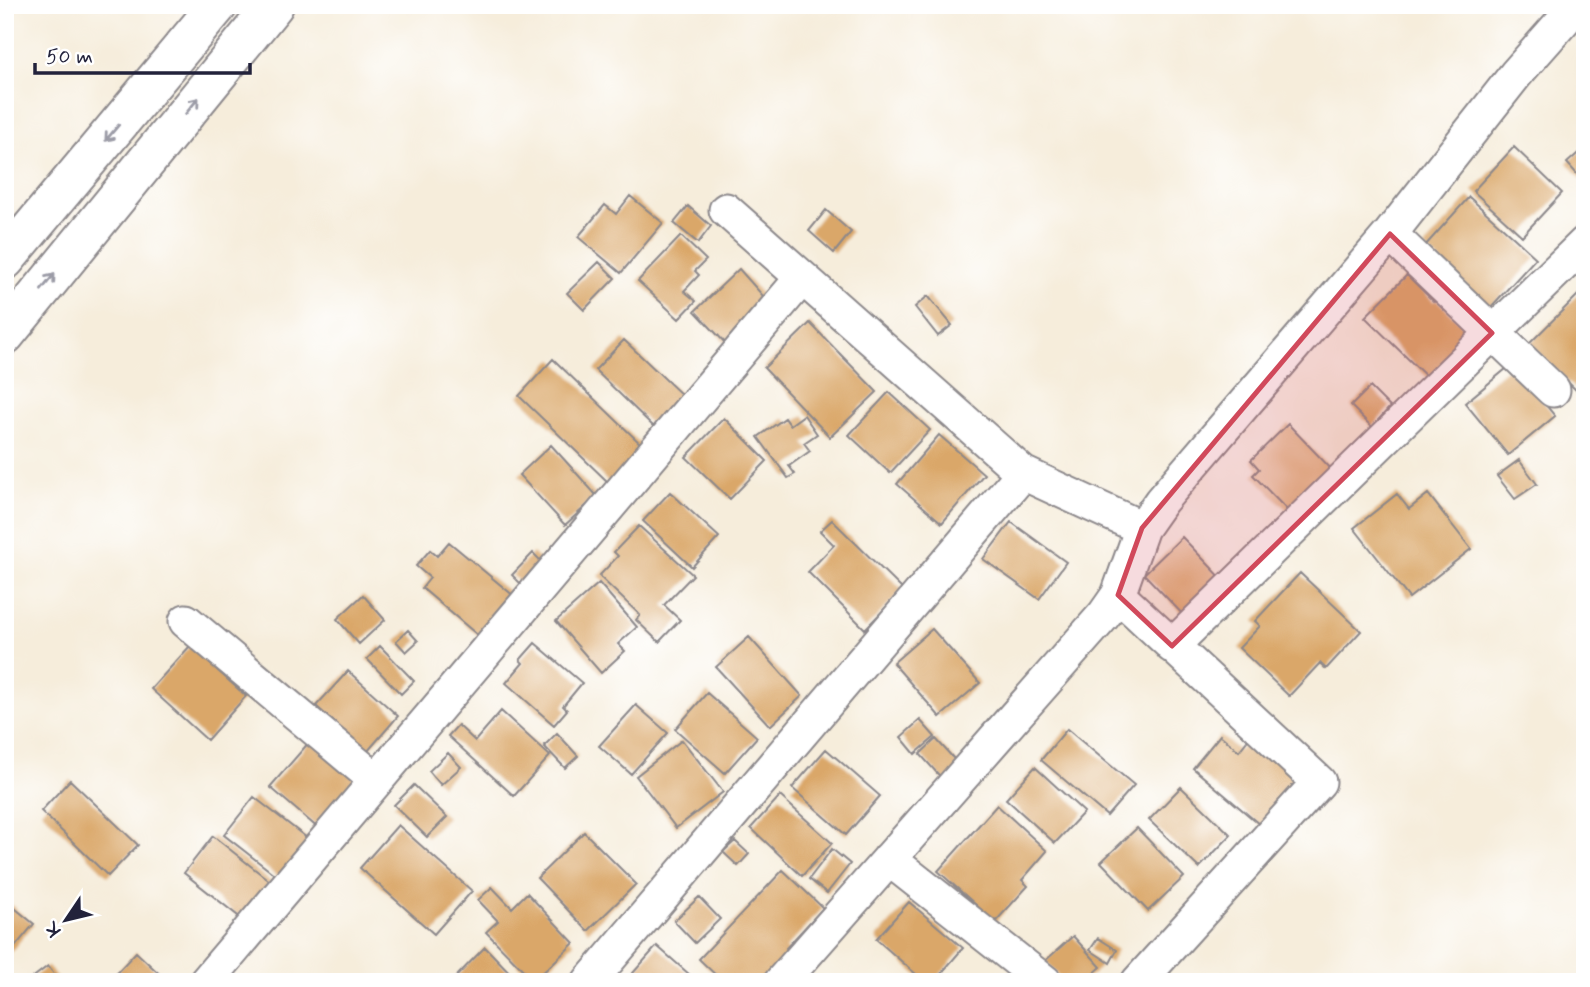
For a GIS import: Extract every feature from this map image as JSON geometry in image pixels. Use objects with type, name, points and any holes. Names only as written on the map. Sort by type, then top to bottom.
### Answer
[{"type":"street","points":[[5,260],[218,5]]},
{"type":"street","points":[[5,335],[274,5]]},
{"type":"street","points":[[781,982],[1104,615],[1118,595],[1142,528],[1161,501],[1390,234],[1516,74],[1577,5]]},
{"type":"street","points":[[726,210],[1023,473],[1142,528]]},
{"type":"street","points":[[1390,234],[1553,390]]},
{"type":"street","points":[[1172,646],[1585,243]]},
{"type":"street","points":[[206,982],[803,278]]},
{"type":"street","points":[[589,982],[1023,473]]},
{"type":"street","points":[[1118,595],[1319,782],[1138,982]]},
{"type":"street","points":[[186,621],[376,780]]},
{"type":"street","points":[[889,859],[1045,982]]},
{"type":"highlighted area","points":[[1390,234],[1492,333],[1172,646],[1118,595],[1142,528]]},
{"type":"building","points":[[1514,147],[1562,193],[1522,236],[1473,191]]},
{"type":"building","points":[[1585,147],[1585,183],[1567,163]]},
{"type":"building","points":[[630,196],[663,223],[621,273],[578,237],[605,205],[616,214]]},
{"type":"building","points":[[1469,197],[1536,258],[1490,308],[1424,247]]},
{"type":"building","points":[[688,206],[711,226],[698,243],[674,223]]},
{"type":"building","points":[[826,210],[851,232],[834,253],[809,231]]},
{"type":"building","points":[[681,236],[706,260],[695,271],[699,275],[684,291],[696,301],[679,319],[638,281]]},
{"type":"building","points":[[599,262],[615,278],[584,310],[567,293]]},
{"type":"building","points":[[739,269],[773,307],[729,347],[695,311]]},
{"type":"building","points":[[1407,275],[1477,339],[1433,383],[1365,317]]},
{"type":"building","points":[[1582,291],[1585,294],[1585,385],[1578,392],[1529,344]]},
{"type":"building","points":[[928,296],[952,325],[938,336],[915,307]]},
{"type":"building","points":[[810,323],[877,392],[830,437],[764,368]]},
{"type":"building","points":[[624,340],[683,396],[654,427],[595,370]]},
{"type":"building","points":[[553,359],[645,448],[610,484],[519,396]]},
{"type":"building","points":[[1512,364],[1555,416],[1508,455],[1465,403]]},
{"type":"building","points":[[1370,387],[1390,407],[1372,427],[1351,406]]},
{"type":"building","points":[[889,392],[930,430],[890,473],[849,435]]},
{"type":"building","points":[[804,415],[817,434],[804,443],[810,451],[789,466],[795,474],[788,478],[758,437],[785,418],[790,425]]},
{"type":"building","points":[[724,418],[767,461],[730,499],[686,457]]},
{"type":"building","points":[[1288,424],[1336,474],[1293,516],[1253,475],[1259,469],[1251,460]]},
{"type":"building","points":[[939,435],[984,474],[942,523],[897,484]]},
{"type":"building","points":[[551,445],[597,496],[565,525],[519,475]]},
{"type":"building","points":[[1519,460],[1537,484],[1515,499],[1497,476]]},
{"type":"building","points":[[670,492],[719,537],[692,567],[643,521]]},
{"type":"building","points":[[1397,494],[1409,509],[1428,494],[1471,549],[1409,598],[1354,528]]},
{"type":"building","points":[[832,520],[903,590],[865,629],[808,572],[834,545],[820,531]]},
{"type":"building","points":[[1011,522],[1066,562],[1039,599],[983,559]]},
{"type":"building","points":[[639,526],[693,575],[664,605],[680,620],[659,642],[636,620],[640,615],[599,576],[618,556],[614,552]]},
{"type":"building","points":[[1182,537],[1229,586],[1191,623],[1144,574]]},
{"type":"building","points":[[449,542],[515,597],[481,638],[422,588],[430,578],[416,566],[430,550],[437,556]]},
{"type":"building","points":[[533,553],[546,566],[525,588],[512,575]]},
{"type":"building","points":[[1300,573],[1361,631],[1326,669],[1320,663],[1289,696],[1239,648],[1260,626],[1255,621]]},
{"type":"building","points":[[599,583],[637,627],[618,644],[625,651],[601,673],[556,621]]},
{"type":"building","points":[[363,595],[385,620],[359,644],[337,619]]},
{"type":"building","points":[[932,629],[980,683],[940,717],[893,663]]},
{"type":"building","points":[[408,630],[418,641],[406,652],[396,641]]},
{"type":"building","points":[[749,637],[802,696],[770,726],[716,667]]},
{"type":"building","points":[[535,643],[582,683],[563,706],[567,710],[554,725],[506,683],[523,663],[520,660]]},
{"type":"building","points":[[190,646],[246,696],[207,740],[151,689]]},
{"type":"building","points":[[380,646],[414,681],[401,694],[367,659]]},
{"type":"building","points":[[348,671],[398,716],[367,752],[316,706]]},
{"type":"building","points":[[707,693],[757,737],[725,773],[675,729]]},
{"type":"building","points":[[636,705],[668,733],[631,774],[599,746]]},
{"type":"building","points":[[501,711],[550,756],[514,796],[448,736],[458,725],[475,741]]},
{"type":"building","points":[[920,720],[935,737],[915,754],[901,737]]},
{"type":"building","points":[[1067,729],[1134,785],[1107,816],[1041,760]]},
{"type":"building","points":[[557,733],[578,756],[565,768],[544,746]]},
{"type":"building","points":[[1220,735],[1239,751],[1251,736],[1306,782],[1266,830],[1193,768]]},
{"type":"building","points":[[936,739],[963,769],[946,783],[920,754]]},
{"type":"building","points":[[311,740],[360,782],[319,829],[270,787]]},
{"type":"building","points":[[682,740],[723,792],[676,828],[636,776]]},
{"type":"building","points":[[826,749],[880,796],[846,835],[792,788]]},
{"type":"building","points":[[448,753],[461,767],[441,785],[429,771]]},
{"type":"building","points":[[1035,767],[1084,812],[1055,843],[1006,799]]},
{"type":"building","points":[[70,780],[138,845],[108,876],[41,811]]},
{"type":"building","points":[[414,785],[447,817],[427,837],[394,805]]},
{"type":"building","points":[[1181,787],[1231,835],[1199,868],[1149,820]]},
{"type":"building","points":[[780,796],[832,843],[802,876],[751,828]]},
{"type":"building","points":[[254,797],[312,842],[283,881],[224,835]]},
{"type":"building","points":[[997,805],[1047,851],[1022,880],[1028,886],[995,922],[938,871]]},
{"type":"building","points":[[398,825],[472,891],[434,934],[360,868]]},
{"type":"building","points":[[1137,828],[1184,877],[1148,911],[1101,862]]},
{"type":"building","points":[[584,832],[636,884],[588,931],[537,878]]},
{"type":"building","points":[[213,836],[271,882],[242,919],[184,873]]},
{"type":"building","points":[[735,841],[749,854],[738,866],[723,852]]},
{"type":"building","points":[[832,849],[850,864],[827,893],[809,879]]},
{"type":"building","points":[[783,870],[823,908],[786,948],[791,953],[765,982],[723,982],[699,959]]},
{"type":"building","points":[[492,887],[512,908],[527,893],[574,943],[534,981],[486,932],[498,921],[478,900]]},
{"type":"building","points":[[699,897],[720,919],[695,943],[674,921]]},
{"type":"building","points":[[5,900],[34,924],[5,959]]},
{"type":"building","points":[[909,902],[963,948],[934,982],[925,982],[876,939]]},
{"type":"building","points":[[1073,936],[1101,967],[1084,982],[1064,982],[1045,961]]},
{"type":"building","points":[[1098,938],[1117,950],[1110,963],[1090,950]]},
{"type":"building","points":[[657,946],[698,982],[625,982]]},
{"type":"building","points":[[485,947],[519,982],[451,982]]},
{"type":"building","points":[[136,952],[168,982],[108,982]]},
{"type":"building","points":[[48,966],[60,982],[27,982]]}]
